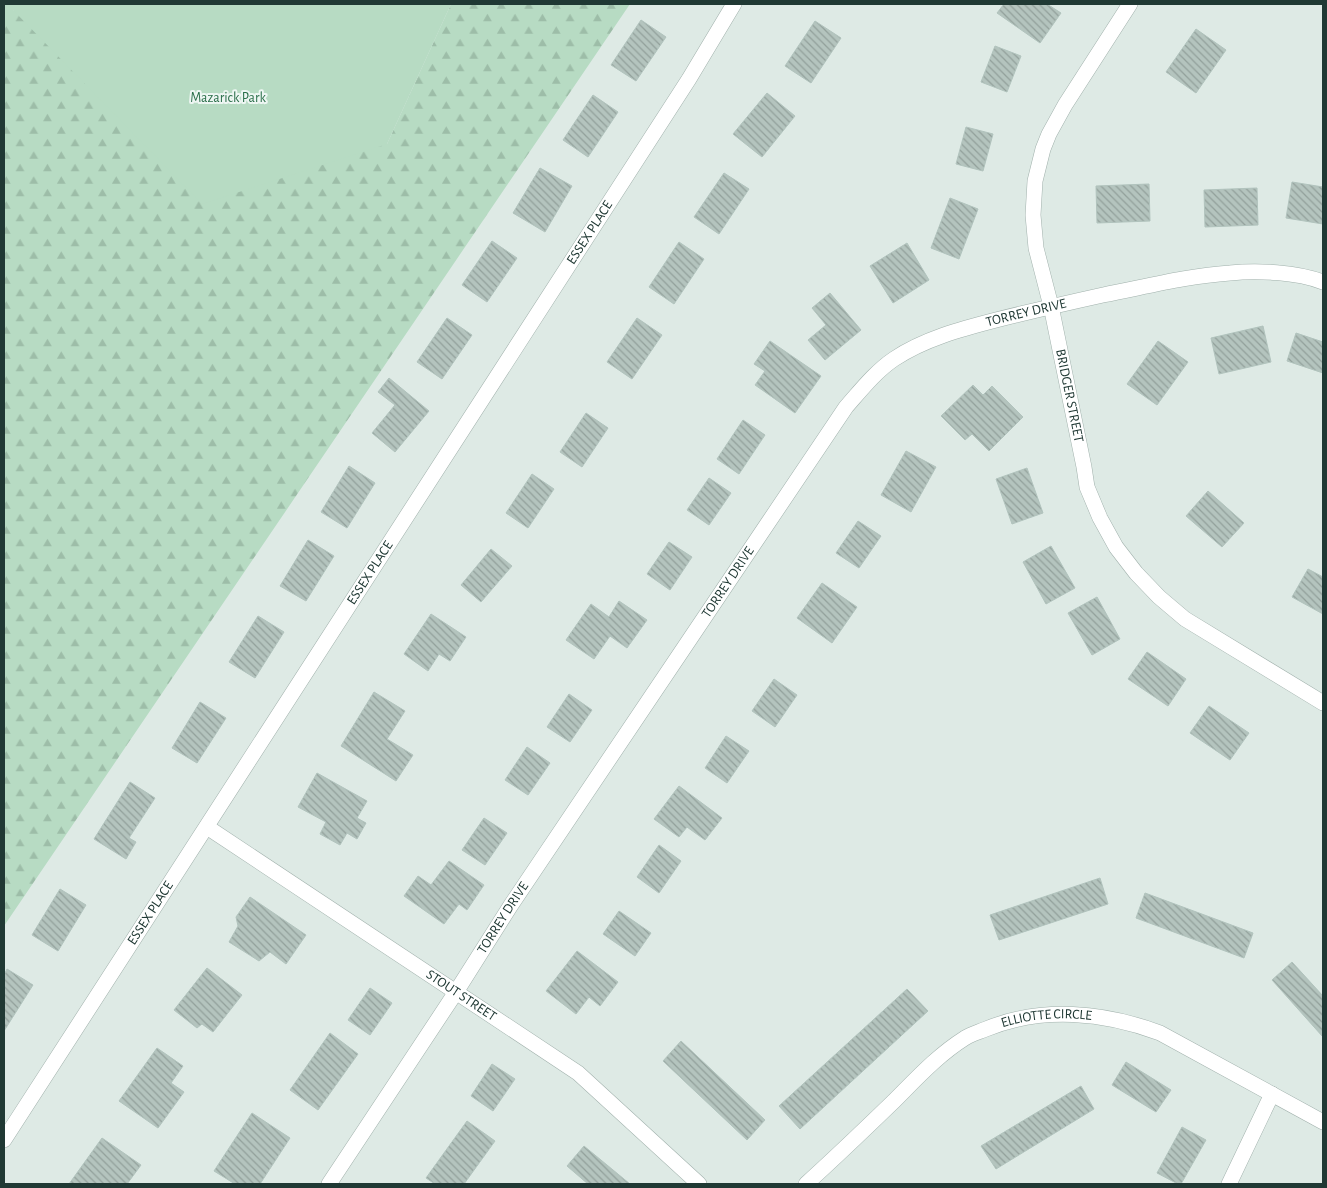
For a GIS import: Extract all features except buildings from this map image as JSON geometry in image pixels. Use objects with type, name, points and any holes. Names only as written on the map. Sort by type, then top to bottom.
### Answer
[{"type":"street","name":"ESSEX PLACE","points":[[4,1140],[689,79],[734,4]]},
{"type":"street","name":"BRIDGER STREET","points":[[1130,4],[1065,105],[1049,134],[1035,181],[1033,215],[1036,248],[1051,306],[1087,488],[1100,518],[1116,547],[1136,573],[1159,597],[1185,618],[1323,703]]},
{"type":"street","name":"TORREY DRIVE","points":[[329,1184],[511,905],[840,416],[870,378],[894,359],[925,343],[958,330],[1051,306],[1183,279],[1231,272],[1280,273],[1313,278],[1323,282]]},
{"type":"street","name":"STOUT STREET","points":[[207,826],[578,1073],[699,1184]]},
{"type":"street","name":"ELLIOTTE CIRCLE","points":[[806,1184],[841,1153],[939,1056],[967,1037],[997,1025],[1030,1017],[1079,1014],[1112,1019],[1144,1027],[1160,1033],[1323,1122]]},
{"type":"street","points":[[1229,1184],[1272,1094]]},
{"type":"green space","name":"Mazarick Park","points":[[4,4],[451,4],[387,144],[202,204],[13,10],[4,10]]},
{"type":"green space","points":[[451,4],[630,4],[4,926],[4,10],[13,10],[387,144]]}]
